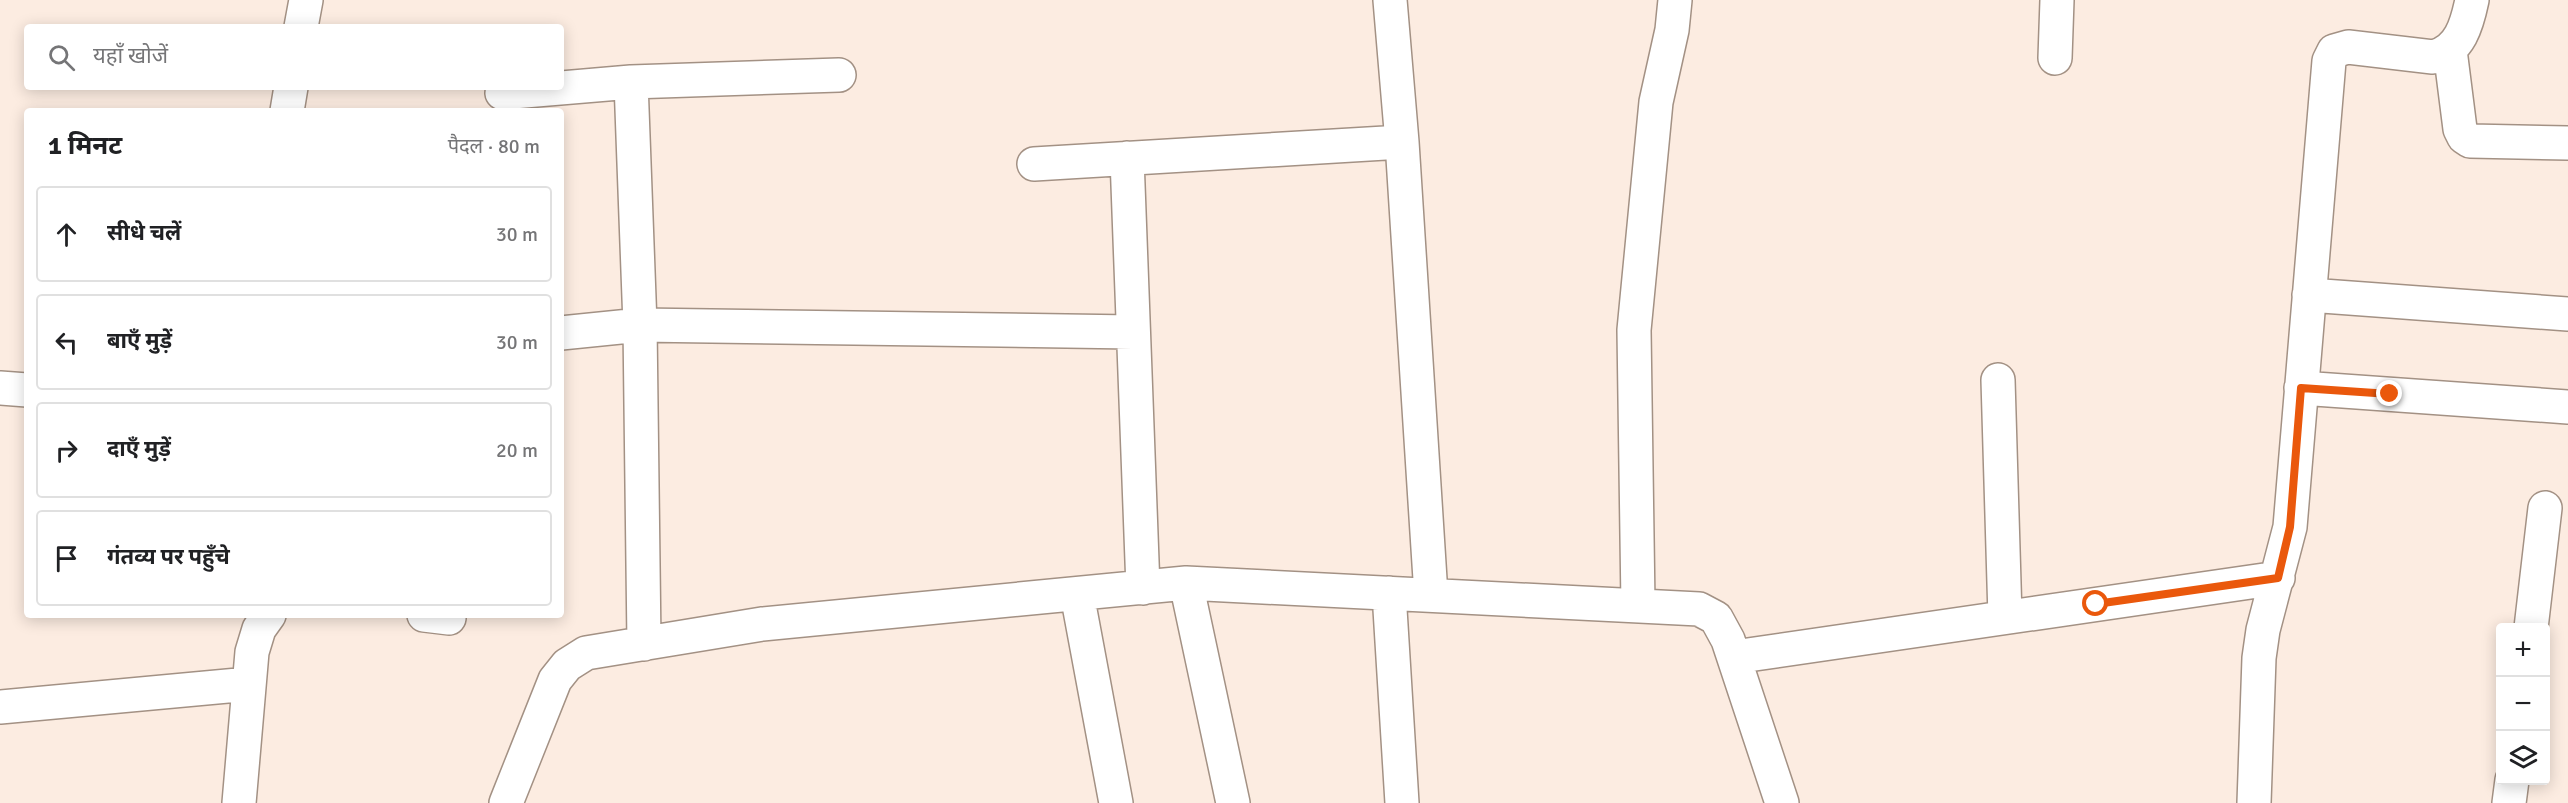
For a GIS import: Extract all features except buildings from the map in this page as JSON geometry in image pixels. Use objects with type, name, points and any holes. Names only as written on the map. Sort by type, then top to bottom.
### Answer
[{"type":"street","points":[[302,24],[306,0]]},
{"type":"street","points":[[1390,0],[1402,142],[1431,595]]},
{"type":"street","points":[[1638,605],[1634,330],[1656,102],[1672,30],[1675,0]]},
{"type":"street","points":[[2055,58],[2057,0]]},
{"type":"street","points":[[2254,803],[2259,658],[2263,630],[2290,527],[2329,61],[2334,51],[2348,47],[2433,57],[2450,50],[2459,40],[2472,0]]},
{"type":"street","points":[[2450,50],[2460,129],[2464,137],[2470,141],[2568,143]]},
{"type":"street","points":[[564,88],[631,82],[839,75]]},
{"type":"street","points":[[631,82],[640,325],[644,644]]},
{"type":"street","points":[[288,108],[290,90]]},
{"type":"street","points":[[502,93],[537,90]]},
{"type":"street","points":[[1034,164],[1402,142]]},
{"type":"street","points":[[1127,158],[1143,588]]},
{"type":"street","points":[[2308,295],[2568,314]]},
{"type":"street","points":[[564,333],[640,325],[1133,332]]},
{"type":"street","points":[[1998,380],[2005,617]]},
{"type":"street","points":[[0,388],[24,390]]},
{"type":"street","points":[[2301,388],[2568,407]]},
{"type":"street","points":[[2531,623],[2545,508]]},
{"type":"street","points":[[1734,657],[2278,578]]},
{"type":"street","points":[[506,803],[555,680],[567,664],[586,653],[762,624],[1186,584],[1699,609],[1716,618],[1728,640],[1782,803]]},
{"type":"street","points":[[1186,584],[1233,803]]},
{"type":"street","points":[[1389,593],[1402,803]]},
{"type":"street","points":[[1077,594],[1116,803]]},
{"type":"street","points":[[239,803],[254,644],[259,629],[267,618]]},
{"type":"street","points":[[0,707],[249,684]]},
{"type":"street","points":[[2509,803],[2511,785]]},
{"type":"route","points":[[2096,604],[2278,578],[2290,527],[2301,388],[2390,394]]}]
